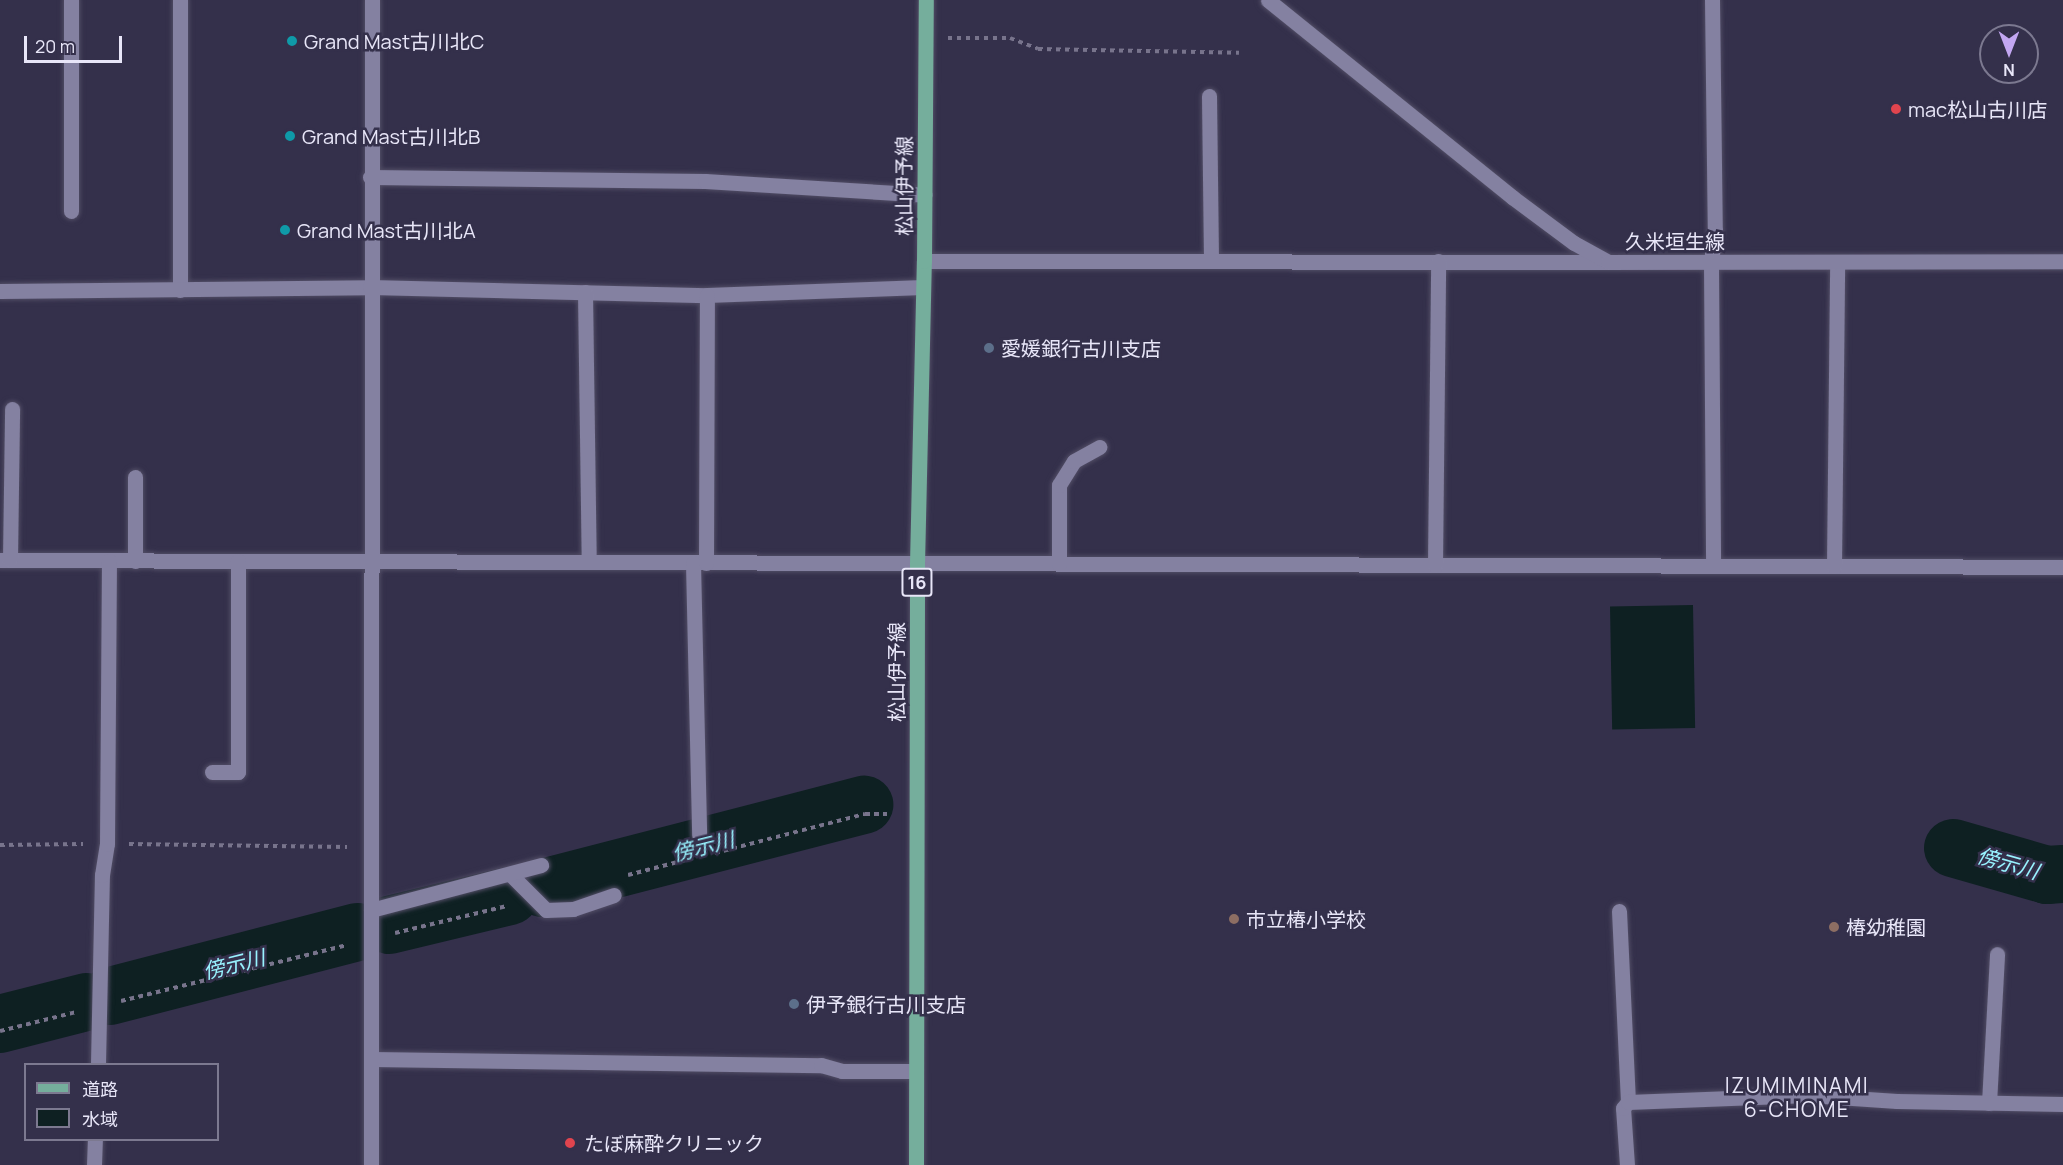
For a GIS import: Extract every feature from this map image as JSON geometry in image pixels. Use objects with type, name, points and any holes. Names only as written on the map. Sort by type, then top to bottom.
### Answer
[{"type":"main road","name":"松山伊予線","points":[[916,1165],[917,564],[924,261],[926,0]]},
{"type":"street","points":[[71,0],[71,212]]},
{"type":"street","points":[[180,0],[180,290]]},
{"type":"street","points":[[371,1165],[370,177],[372,0]]},
{"type":"street","name":"久米垣生線","points":[[1268,0],[1512,197],[1574,243],[1608,262],[2063,261]]},
{"type":"street","points":[[1712,0],[1716,230],[1711,262],[1713,566]]},
{"type":"street","points":[[1209,96],[1211,260]]},
{"type":"street","points":[[370,177],[705,181],[925,195]]},
{"type":"street","points":[[924,261],[1608,262]]},
{"type":"street","points":[[1435,565],[1438,261]]},
{"type":"street","points":[[1834,566],[1838,262]]},
{"type":"street","points":[[0,291],[370,288],[707,295],[923,287]]},
{"type":"street","points":[[585,292],[589,562]]},
{"type":"street","points":[[699,835],[700,563],[707,295]]},
{"type":"street","points":[[12,409],[5,560],[2063,567]]},
{"type":"street","points":[[1059,564],[1059,485],[1074,461],[1099,447]]},
{"type":"street","points":[[135,477],[135,561]]},
{"type":"street","points":[[98,1063],[102,875],[107,844],[109,561]]},
{"type":"street","points":[[212,772],[238,772],[238,561]]},
{"type":"street","points":[[371,910],[541,865]]},
{"type":"street","points":[[510,874],[546,910],[573,909],[614,895]]},
{"type":"street","points":[[1619,911],[1628,1102],[1623,1108],[1627,1165]]},
{"type":"street","points":[[1989,1103],[1997,954]]},
{"type":"street","points":[[371,1059],[820,1065],[842,1071],[916,1071]]},
{"type":"street","points":[[1628,1102],[1808,1095],[2063,1104]]},
{"type":"street","points":[[94,1165],[95,1141]]},
{"type":"path","points":[[926,38],[1010,38],[1038,49],[1239,53]]},
{"type":"path","points":[[706,855],[865,814],[917,814]]},
{"type":"path","points":[[0,845],[371,847]]},
{"type":"path","points":[[626,876],[694,858]]},
{"type":"path","points":[[0,1031],[535,899]]},
{"type":"water","points":[[1693,605],[1695,728],[1612,729],[1610,606]]},
{"type":"waterway","name":"傍示川","points":[[542,888],[864,805]]},
{"type":"waterway","name":"傍示川","points":[[1953,848],[2047,875],[2063,874]]},
{"type":"waterway","name":"傍示川","points":[[389,925],[510,896]]},
{"type":"waterway","name":"傍示川","points":[[110,996],[358,932]]},
{"type":"waterway","name":"傍示川","points":[[0,1024],[86,1002]]},
{"type":"place","name":"Grand Mast古川北C","points":[[292,41]]},
{"type":"place","name":"mac松山古川店","points":[[1896,109]]},
{"type":"place","name":"Grand Mast古川北B","points":[[290,136]]},
{"type":"place","name":"Grand Mast古川北A","points":[[285,230]]},
{"type":"place","name":"愛媛銀行古川支店","points":[[989,348]]},
{"type":"place","name":"市立椿小学校","points":[[1234,919]]},
{"type":"place","name":"椿幼稚園","points":[[1834,927]]},
{"type":"place","name":"伊予銀行古川支店","points":[[794,1004]]},
{"type":"place","name":"たぼ麻酔クリニック","points":[[570,1143]]},
{"type":"district","name":"IZUMIMINAMI 6-CHOME","points":[[1797,1097]]}]
